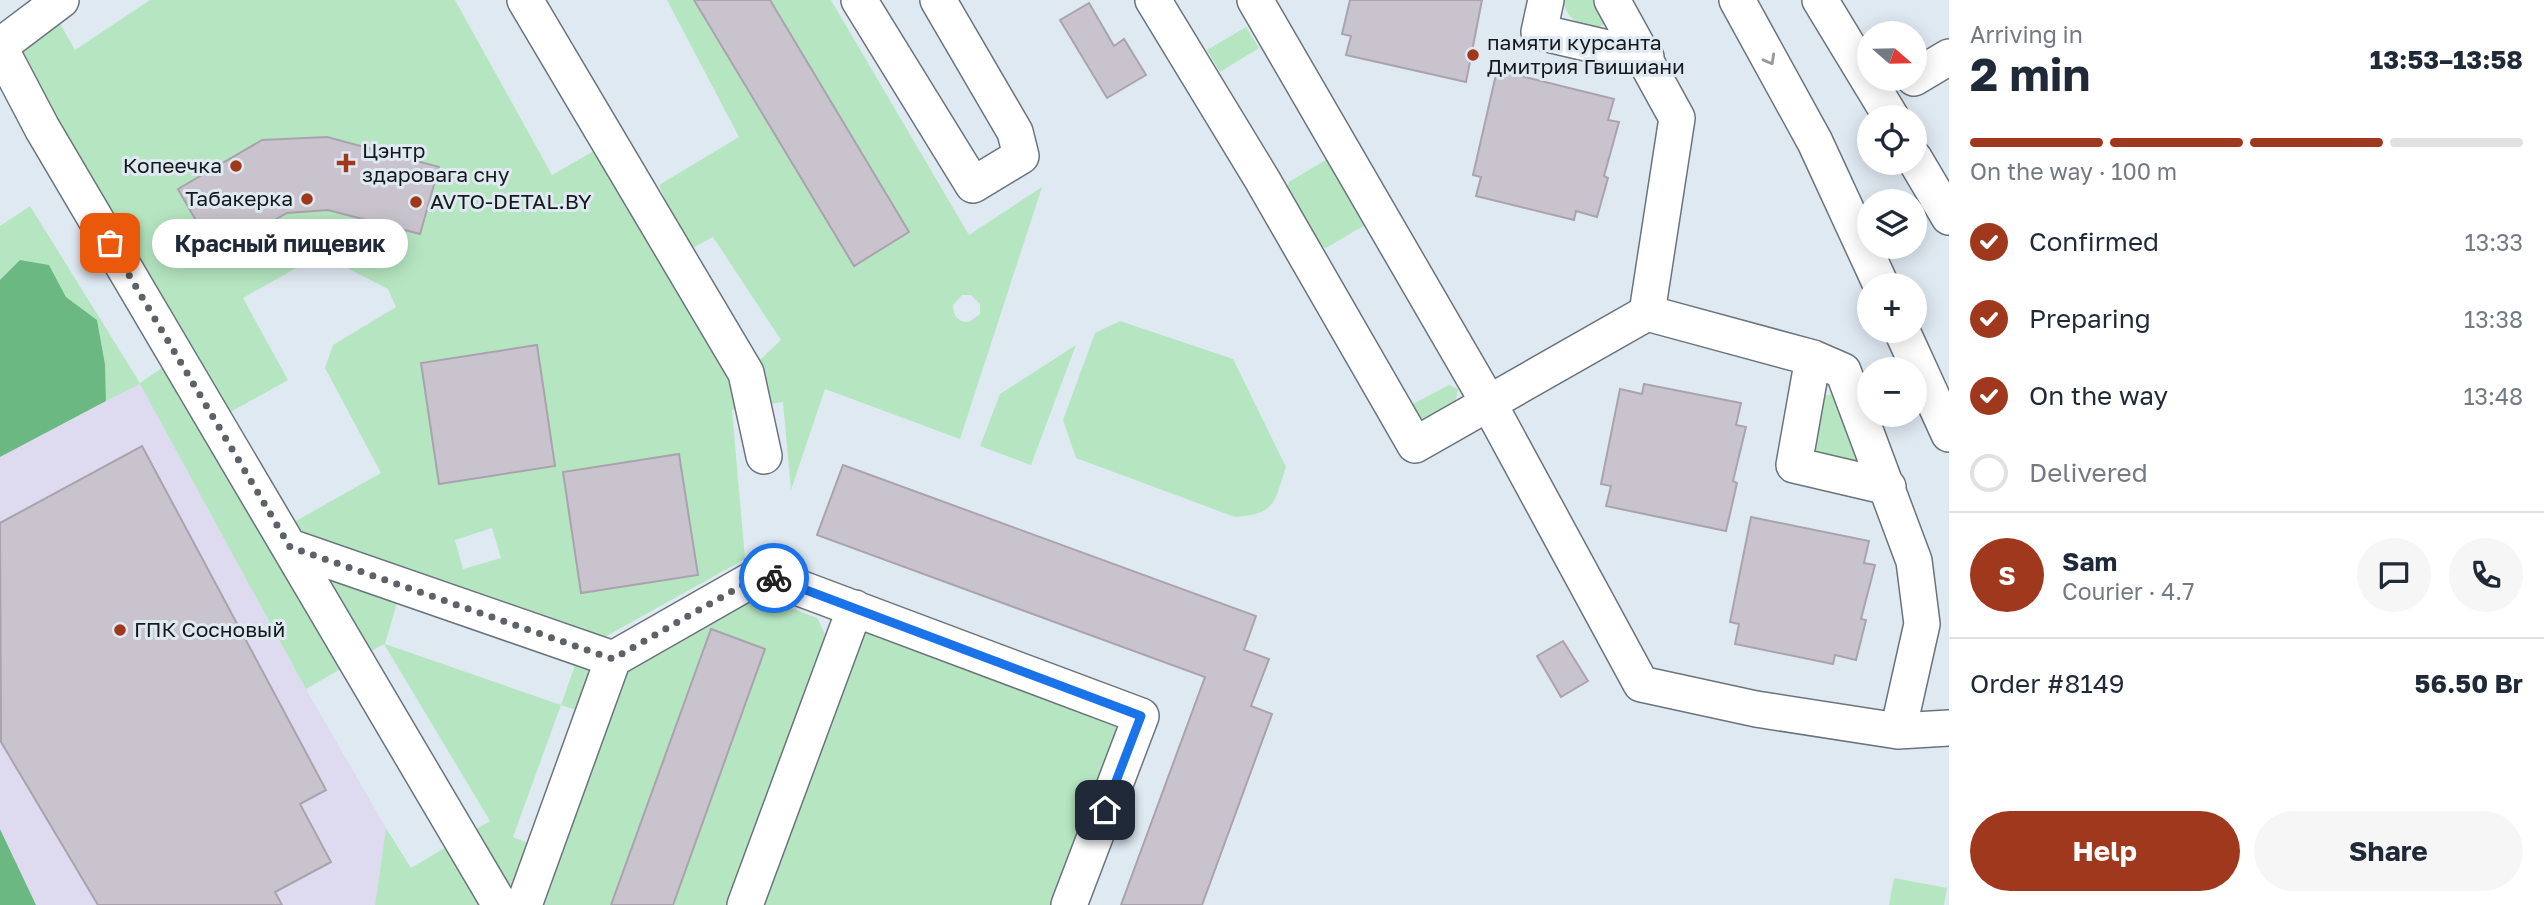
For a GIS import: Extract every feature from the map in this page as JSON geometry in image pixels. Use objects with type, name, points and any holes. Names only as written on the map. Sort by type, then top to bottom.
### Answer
[{"type":"street","points":[[61,0],[0,47],[49,140],[500,905]]},
{"type":"street","points":[[525,0],[746,373],[764,456]]},
{"type":"street","points":[[859,0],[973,185],[1021,156],[1015,132],[938,0]]},
{"type":"street","points":[[1153,0],[1263,181],[1415,445],[1647,313],[1812,358],[1843,371],[1914,562],[1922,624],[1898,731]]},
{"type":"street","points":[[1255,0],[1488,402],[1641,684],[1756,709],[1898,731],[1949,728]]},
{"type":"street","points":[[1546,0],[1539,32],[1646,57]]},
{"type":"street","points":[[1612,0],[1678,118],[1647,313]]},
{"type":"street","points":[[1737,0],[1815,142],[1875,273]]},
{"type":"street","points":[[1820,0],[1883,105]]},
{"type":"street","points":[[1927,70],[1949,57]]},
{"type":"street","points":[[1888,105],[1901,91]]},
{"type":"street","points":[[1924,175],[1949,217]]},
{"type":"street","points":[[1907,343],[1949,434]]},
{"type":"street","points":[[1812,358],[1794,464],[1888,487]]},
{"type":"street","points":[[290,547],[613,659]]},
{"type":"street","points":[[524,905],[613,659],[762,574],[1141,716],[1069,905]]},
{"type":"street","points":[[746,905],[855,608]]},
{"type":"shaded area","name":"ГПК Сосновый","points":[[140,383],[306,689],[386,828],[375,905],[36,905],[0,829],[0,457]]},
{"type":"green space","points":[[150,0],[455,0],[552,175],[594,151],[746,373],[781,340],[713,237],[687,251],[659,185],[739,137],[667,0],[694,0],[854,265],[909,232],[770,0],[831,0],[969,235],[1042,187],[960,439],[825,389],[791,490],[783,402],[732,410],[745,559],[603,638],[402,586],[385,644],[561,705],[513,837],[545,850],[524,905],[375,905],[386,828],[411,868],[490,821],[384,644],[306,689],[140,384],[106,401],[105,364],[97,320],[66,297],[49,265],[0,280],[0,226],[30,206],[140,383],[178,357],[14,55],[59,22],[75,50]],"holes":[[[327,137],[438,167],[420,234],[328,210],[287,213],[216,254],[178,189],[262,140]],[[339,264],[388,289],[396,307],[333,345],[325,368],[381,473],[280,530],[216,420],[288,380],[243,298],[300,266]],[[962,295],[971,295],[980,304],[980,314],[969,322],[962,321],[955,315],[953,305]],[[492,528],[501,558],[463,569],[455,540]]]},
{"type":"green space","points":[[1563,0],[1595,0],[1604,24],[1596,29],[1584,26],[1570,16]]},
{"type":"green space","points":[[1246,27],[1259,48],[1220,72],[1207,50]]},
{"type":"green space","points":[[1329,158],[1365,225],[1326,248],[1316,245],[1286,192],[1289,182]]},
{"type":"green space","points":[[20,260],[49,265],[66,297],[97,320],[105,364],[106,401],[0,457],[0,280]]},
{"type":"green space","points":[[1120,321],[1233,359],[1286,467],[1275,498],[1266,509],[1259,513],[1235,517],[1076,458],[1063,420],[1095,333]]},
{"type":"green space","points":[[1076,345],[1031,465],[980,446],[1000,394]]},
{"type":"green space","points":[[1449,385],[1458,389],[1455,405],[1436,419],[1414,418],[1411,405]]},
{"type":"green space","points":[[1833,394],[1860,465],[1819,456],[1812,444],[1823,396]]},
{"type":"green space","points":[[758,596],[817,618],[826,636],[730,905],[673,905],[765,649],[711,629],[611,905],[541,905],[627,668]]},
{"type":"green space","points":[[855,609],[1141,716],[1069,905],[745,905]]},
{"type":"green space","points":[[581,648],[613,659],[593,716],[561,705]]},
{"type":"green space","points":[[0,829],[36,905],[0,905]]},
{"type":"green space","points":[[1894,878],[1947,888],[1944,905],[1889,905]]},
{"type":"building","points":[[694,0],[770,0],[909,232],[854,266]]},
{"type":"building","points":[[1350,0],[1482,0],[1466,82],[1346,55],[1351,36],[1342,34]]},
{"type":"building","points":[[1089,3],[1114,46],[1124,39],[1146,75],[1107,98],[1060,20]]},
{"type":"building","points":[[1497,70],[1614,99],[1608,120],[1619,122],[1604,176],[1608,178],[1597,217],[1576,211],[1574,220],[1476,196],[1481,177],[1473,175]]},
{"type":"building","name":"Табакерка","points":[[327,137],[439,167],[420,234],[328,210],[287,213],[215,254],[178,189],[262,140]]},
{"type":"building","points":[[537,345],[555,466],[439,484],[421,363]]},
{"type":"building","points":[[1644,384],[1741,403],[1736,425],[1746,427],[1733,481],[1737,483],[1726,531],[1606,506],[1611,486],[1601,484],[1620,389],[1642,394]]},
{"type":"building","name":"ГПК Сосновый","points":[[142,446],[326,790],[300,804],[331,862],[275,892],[282,905],[98,905],[1,742],[0,523]]},
{"type":"building","points":[[679,454],[698,575],[581,593],[563,472]]},
{"type":"building","points":[[843,465],[1256,616],[1244,650],[1269,659],[1251,706],[1272,714],[1202,905],[1121,905],[1205,677],[817,535]]},
{"type":"building","points":[[1751,517],[1869,541],[1864,563],[1875,565],[1861,619],[1866,620],[1856,660],[1835,655],[1833,664],[1735,644],[1739,624],[1730,622]]},
{"type":"building","points":[[711,629],[765,649],[673,905],[611,905]]},
{"type":"building","points":[[1563,641],[1588,681],[1561,697],[1537,656]]},
{"type":"way so far","points":[[110,243],[290,547],[613,659],[762,574],[774,578]]},
{"type":"place","name":"памяти курсанта Дмитрия Гвишиани","points":[[1473,55]]},
{"type":"place","name":"Цэнтр здаровага сну","points":[[346,163]]},
{"type":"place","name":"Копеечка","points":[[236,166]]},
{"type":"place","name":"Табакерка","points":[[307,199]]},
{"type":"place","name":"AVTO-DETAL.BY","points":[[416,202]]},
{"type":"place","name":"Красный пищевик","points":[[110,243]]},
{"type":"place","name":"ГПК Сосновый","points":[[120,630]]},
{"type":"route","points":[[774,578],[1141,716],[1105,810]]}]
